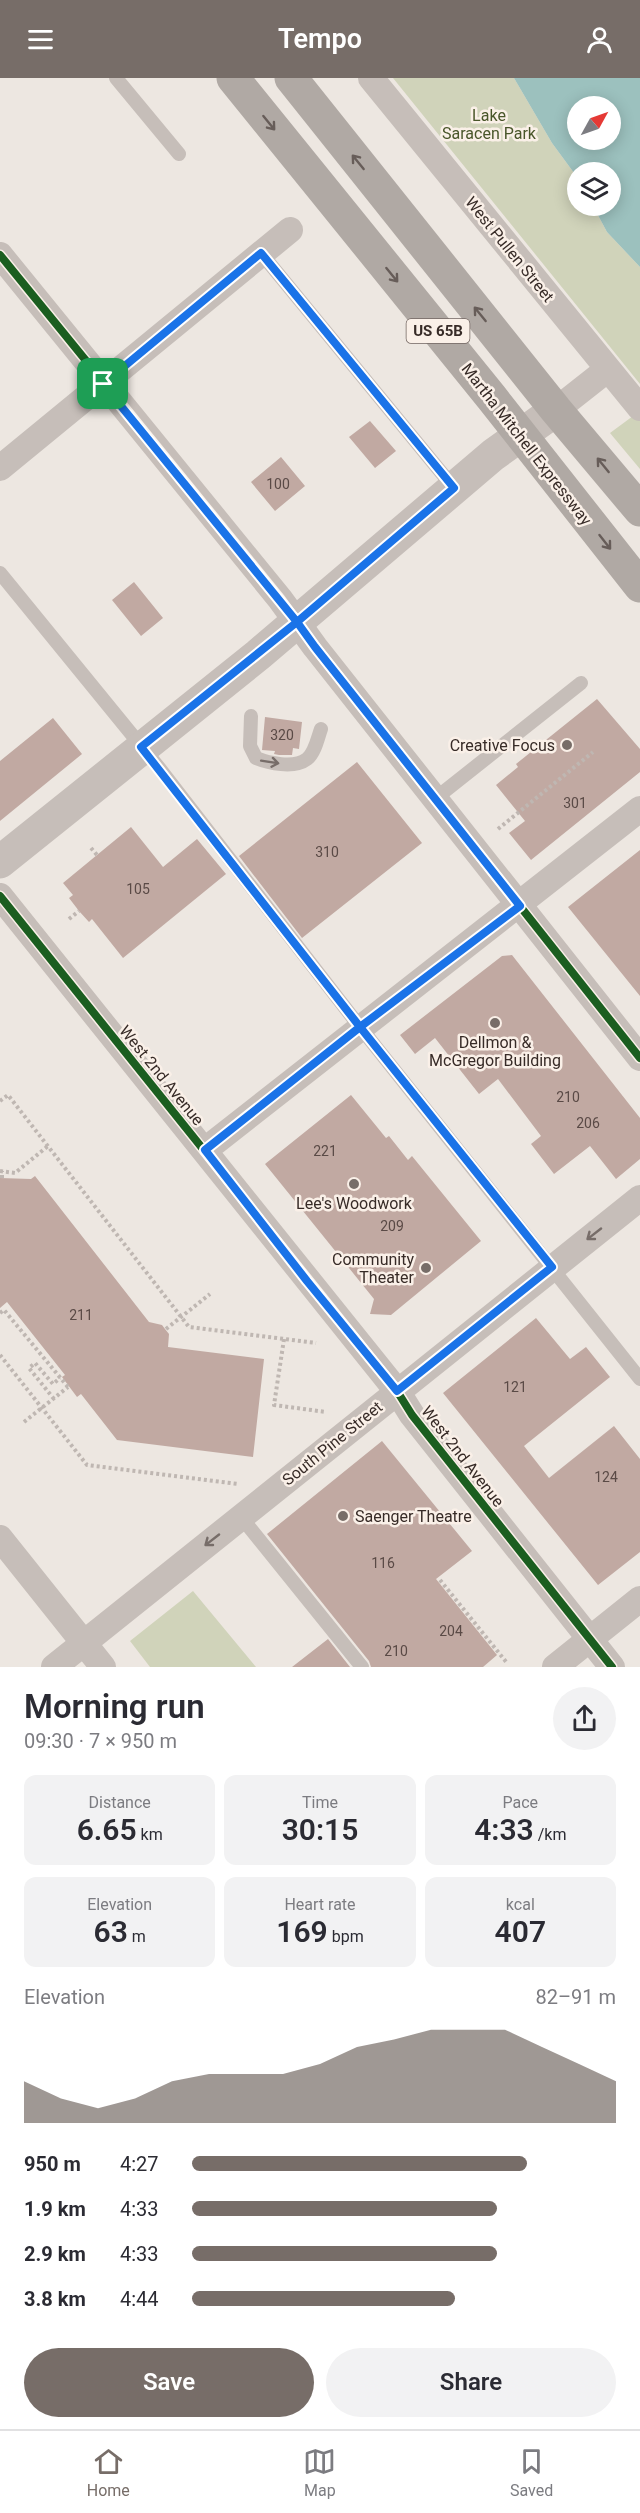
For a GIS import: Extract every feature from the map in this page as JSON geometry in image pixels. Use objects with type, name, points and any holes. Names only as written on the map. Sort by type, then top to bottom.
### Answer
[{"type":"highway","name":"Martha Mitchell Expressway","points":[[232,78],[522,435],[640,586]]},
{"type":"highway","name":"US 65B","points":[[291,78],[556,410],[640,510]]},
{"type":"street","name":"West Pullen Street","points":[[371,78],[640,408]]},
{"type":"street","points":[[0,468],[290,230]]},
{"type":"street","points":[[0,255],[297,622],[640,1058]]},
{"type":"street","points":[[0,862],[297,622],[493,455],[608,369]]},
{"type":"street","points":[[205,1150],[360,1027],[520,906],[640,809]]},
{"type":"street","name":"West 2nd Avenue","points":[[0,896],[397,1391],[420,1424],[612,1667]]},
{"type":"street","name":"South Pine Street","points":[[54,1667],[640,1198]]},
{"type":"street","points":[[0,1538],[103,1667]]},
{"type":"street","points":[[555,1667],[640,1599]]},
{"type":"lane","points":[[116,78],[178,154]]},
{"type":"lane","points":[[261,253],[454,488]]},
{"type":"lane","points":[[0,573],[141,747],[640,1379]]},
{"type":"lane","points":[[436,798],[581,683]]},
{"type":"lane","points":[[251,716],[250,746],[256,758],[268,763],[294,763],[307,759],[321,729]]},
{"type":"lane","points":[[241,1517],[362,1667]]},
{"type":"path","points":[[498,829],[593,752]]},
{"type":"path","points":[[91,848],[97,855]]},
{"type":"path","points":[[69,919],[79,911]]},
{"type":"path","points":[[0,1101],[8,1095],[189,1326],[316,1343]]},
{"type":"path","points":[[2,1178],[1,1171],[15,1173],[48,1146]]},
{"type":"path","points":[[165,1329],[210,1294]]},
{"type":"path","points":[[0,1312],[4,1310],[68,1387],[24,1422]]},
{"type":"path","points":[[284,1339],[274,1405],[326,1412]]},
{"type":"path","points":[[0,1355],[87,1465],[238,1484]]},
{"type":"path","points":[[54,1399],[29,1368],[35,1363],[53,1384],[60,1378]]},
{"type":"path","points":[[440,1580],[507,1663]]},
{"type":"green space","name":"Lake Saracen Park","points":[[393,78],[514,78],[552,143],[567,163],[567,216],[598,216],[607,232],[640,267],[640,384]]},
{"type":"green space","points":[[633,416],[637,420],[640,418],[640,469],[610,433]]},
{"type":"green space","points":[[193,1591],[256,1667],[150,1667],[130,1641]]},
{"type":"water","points":[[514,78],[640,78],[640,267],[607,232],[598,216],[621,216],[621,162],[567,163],[552,143]]},
{"type":"building","points":[[370,421],[396,451],[375,468],[349,437]]},
{"type":"building","points":[[281,457],[305,486],[275,511],[251,482]]},
{"type":"building","points":[[134,582],[163,618],[141,636],[112,600]]},
{"type":"building","points":[[597,699],[640,749],[640,772],[531,860],[509,833],[525,821],[496,785],[518,767],[516,764]]},
{"type":"building","points":[[265,717],[302,722],[299,749],[293,748],[292,755],[279,755],[274,754],[275,751],[262,750]]},
{"type":"building","points":[[53,718],[82,754],[0,821],[0,761]]},
{"type":"building","points":[[357,762],[422,843],[302,938],[239,856]]},
{"type":"building","points":[[131,827],[163,867],[197,839],[226,874],[123,958],[92,919],[89,922],[79,911],[69,898],[73,895],[63,883]]},
{"type":"building","points":[[640,850],[640,996],[568,907]]},
{"type":"building","points":[[512,955],[640,1118],[640,1159],[616,1179],[590,1146],[554,1174],[531,1144],[541,1136],[498,1079],[479,1094],[435,1038],[415,1054],[400,1035],[502,956]]},
{"type":"building","points":[[351,1095],[386,1138],[389,1136],[408,1160],[412,1156],[481,1241],[391,1315],[370,1314],[374,1299],[265,1164]]},
{"type":"building","points":[[35,1176],[149,1322],[162,1325],[169,1334],[168,1347],[264,1359],[253,1457],[117,1440],[81,1394],[77,1397],[62,1377],[65,1375],[7,1302],[0,1308],[0,1178],[31,1179]]},
{"type":"building","points":[[536,1318],[570,1359],[586,1347],[610,1377],[524,1446],[549,1478],[614,1426],[640,1459],[640,1552],[598,1585],[443,1393]]},
{"type":"building","points":[[382,1441],[472,1551],[436,1579],[497,1655],[483,1667],[371,1667],[369,1661],[267,1534]]},
{"type":"building","points":[[328,1639],[350,1667],[292,1667]]},
{"type":"cycle path","points":[[0,255],[280,599],[315,647],[640,1058]]},
{"type":"cycle path","points":[[0,896],[397,1391],[412,1415],[612,1667]]},
{"type":"place","name":"Creative Focus","points":[[567,745]]},
{"type":"place","name":"Dellmon & McGregor Building","points":[[495,1023]]},
{"type":"place","name":"Lee's Woodwork","points":[[354,1184]]},
{"type":"place","name":"Community Theater","points":[[426,1268]]},
{"type":"place","name":"Saenger Theatre","points":[[343,1516]]},
{"type":"route","points":[[103,384],[261,253],[454,488],[297,622],[520,906],[360,1027],[552,1267],[397,1391],[307,1281],[205,1150],[360,1027],[141,747],[297,622],[103,384]]}]
